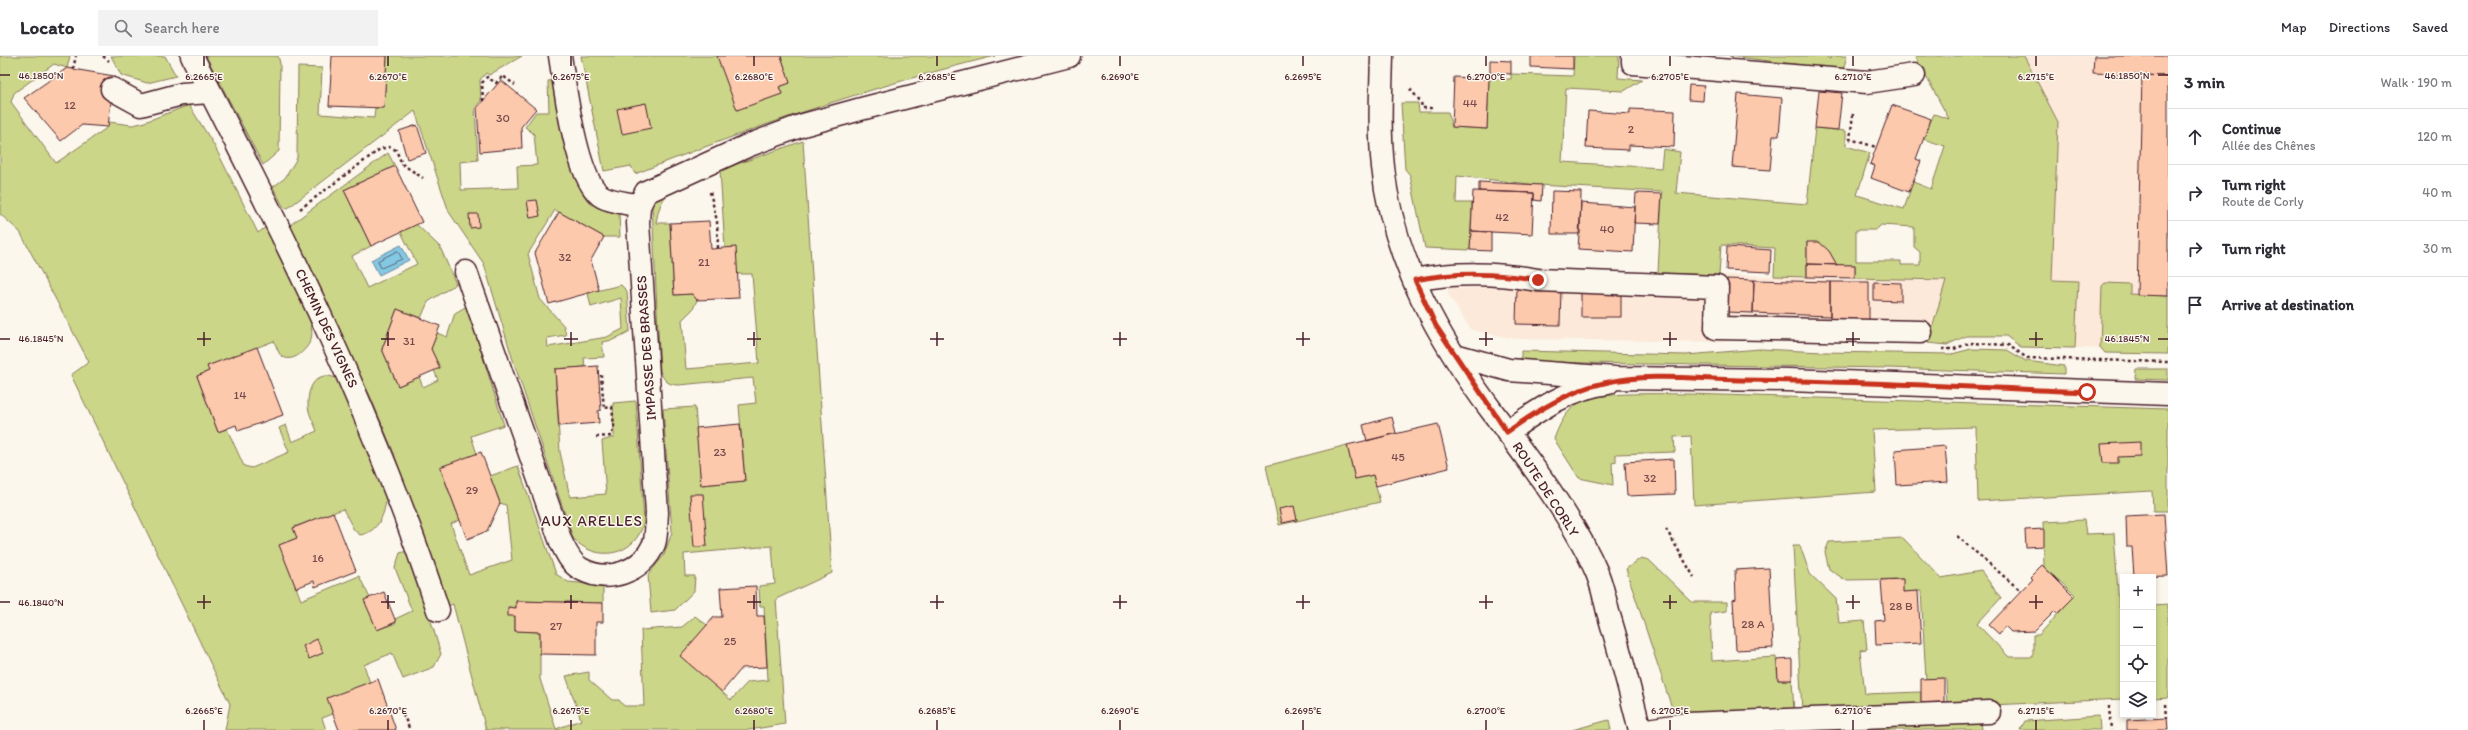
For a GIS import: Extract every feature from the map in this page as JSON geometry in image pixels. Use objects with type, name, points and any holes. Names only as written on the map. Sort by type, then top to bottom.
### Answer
[{"type":"street","name":"CHEMIN DES VIGNES","points":[[192,56],[278,225],[366,413],[412,529],[438,610]]},
{"type":"street","points":[[560,56],[578,153],[589,180],[603,197],[639,206],[646,192],[661,184],[747,146],[803,125],[1069,56]]},
{"type":"street","name":"ROUTE DE CORLY","points":[[1382,56],[1380,131],[1383,169],[1389,206],[1402,253],[1436,326],[1576,533],[1597,573],[1640,730]]},
{"type":"street","points":[[1633,56],[1633,63],[1638,64],[1867,82],[1914,74]]},
{"type":"street","points":[[112,89],[141,105],[182,94],[210,92]]},
{"type":"street","name":"IMPASSE DES BRASSES","points":[[466,272],[561,542],[569,558],[580,569],[596,575],[614,575],[634,569],[645,559],[654,543],[657,513],[638,223],[639,206]]},
{"type":"street","points":[[1415,280],[1432,276],[1513,276],[1538,280],[1717,287],[1716,328],[1921,332]]},
{"type":"street","points":[[1455,355],[1509,370],[1631,379],[1788,380],[2168,394]]},
{"type":"street","points":[[1507,432],[1535,413],[1569,395],[1604,383],[1631,379]]},
{"type":"street","points":[[1647,730],[1687,724],[1989,712]]},
{"type":"path","points":[[73,69],[76,56]]},
{"type":"path","points":[[483,101],[482,83],[487,77],[496,83],[503,76],[515,85]]},
{"type":"path","points":[[1421,102],[1422,108],[1434,108]]},
{"type":"path","points":[[1853,114],[1850,139],[1876,147]]},
{"type":"path","points":[[278,225],[380,149],[389,147],[396,150],[402,164],[423,178]]},
{"type":"path","points":[[709,191],[717,221],[718,249]]},
{"type":"path","points":[[596,437],[611,436],[613,432],[612,407],[604,408],[602,375]]},
{"type":"path","points":[[1666,529],[1694,577]]},
{"type":"path","points":[[1957,536],[2021,591]]},
{"type":"path","points":[[2166,704],[2167,718]]},
{"type":"path","points":[[2109,706],[2111,730]]},
{"type":"path","points":[[403,714],[410,730]]},
{"type":"shaded area","points":[[2024,56],[2168,56],[2168,350],[2075,348],[2078,281],[2052,280],[2058,122]]},
{"type":"shaded area","points":[[1539,271],[1947,280],[1928,343],[1821,341],[1762,336],[1721,342],[1516,339],[1471,330],[1448,294],[1448,288],[1517,287]]},
{"type":"green space","points":[[0,56],[70,56],[67,68],[54,64],[14,93],[11,102],[56,163],[108,127],[109,122],[132,125],[142,123],[189,105],[214,145],[258,233],[267,226],[286,260],[303,296],[312,330],[312,337],[309,344],[302,352],[292,358],[283,357],[279,353],[274,341],[208,366],[209,371],[197,376],[218,432],[227,429],[244,466],[252,468],[289,452],[279,428],[286,425],[292,442],[317,431],[308,408],[308,396],[310,389],[318,378],[330,376],[344,384],[370,438],[383,471],[386,500],[381,519],[369,532],[360,535],[354,530],[343,509],[294,527],[297,538],[280,545],[301,600],[359,576],[370,598],[365,600],[377,630],[396,623],[395,619],[412,611],[395,568],[400,553],[407,551],[432,611],[430,618],[441,654],[434,667],[403,679],[392,653],[364,665],[370,683],[333,714],[322,718],[326,730],[225,730],[230,704],[71,375],[89,362],[20,232],[0,214]]},
{"type":"green space","points":[[111,56],[165,56],[176,76],[147,83],[121,75]]},
{"type":"green space","points":[[206,56],[278,56],[280,63],[279,151],[263,165]]},
{"type":"green space","points":[[387,56],[522,56],[489,75],[486,73],[480,80],[481,101],[475,108],[478,160],[460,162],[461,190],[518,188],[517,166],[537,165],[534,134],[525,127],[536,112],[549,112],[548,81],[556,80],[567,144],[581,191],[591,204],[619,213],[620,237],[604,237],[555,210],[528,254],[540,299],[564,326],[566,335],[547,338],[548,347],[607,337],[623,329],[621,298],[591,307],[588,293],[621,285],[627,291],[630,331],[613,340],[602,342],[604,357],[584,358],[585,367],[555,369],[560,452],[570,497],[606,494],[602,441],[614,437],[613,403],[636,401],[644,521],[640,533],[625,549],[604,553],[593,551],[582,546],[573,538],[512,357],[484,264],[449,212],[415,111],[288,208],[284,208],[273,187],[285,178],[297,158],[298,67],[322,68],[320,114],[374,118],[375,108],[384,108]]},
{"type":"green space","points":[[581,56],[717,56],[782,93],[779,87],[790,83],[781,56],[995,56],[903,80],[858,94],[768,124],[635,174],[631,166],[604,171]]},
{"type":"green space","points":[[1574,56],[1619,56],[1618,78],[1642,80],[1624,91],[1566,88],[1562,162],[1661,168],[1663,149],[1680,152],[1676,193],[1807,204],[1815,128],[1846,131],[1846,146],[1870,153],[1857,195],[1904,209],[1913,182],[1931,189],[1945,146],[1923,139],[1934,114],[1949,119],[1915,56],[2024,56],[2058,122],[2052,280],[2078,281],[2075,348],[2021,347],[2006,336],[1966,336],[1947,345],[1928,343],[1946,280],[1855,278],[1855,265],[1837,265],[1807,242],[1807,277],[1774,276],[1775,248],[1721,245],[1719,275],[1658,273],[1662,192],[1538,185],[1457,176],[1456,203],[1472,203],[1470,250],[1425,248],[1410,175],[1405,169],[1401,103],[1418,103],[1419,112],[1448,112],[1452,127],[1487,129],[1489,79],[1511,79],[1511,74],[1573,76]],"holes":[[[1881,225],[1914,227],[1914,247],[1920,252],[1920,265],[1901,265],[1901,261],[1856,261],[1856,230],[1876,230]]]},
{"type":"green space","points":[[1729,56],[1825,56],[1830,59],[1832,56],[1847,56],[1843,70]]},
{"type":"green space","points":[[803,141],[832,573],[776,599],[785,724],[749,730],[486,730],[453,604],[448,606],[393,451],[371,398],[290,231],[290,225],[388,153],[395,166],[344,190],[371,246],[352,256],[367,288],[417,264],[401,232],[416,224],[440,247],[456,284],[428,302],[421,318],[397,309],[382,349],[398,386],[419,377],[423,387],[438,380],[434,370],[439,368],[431,349],[437,333],[447,337],[455,313],[467,306],[504,425],[471,436],[477,454],[440,468],[460,520],[451,524],[469,575],[512,560],[506,505],[500,503],[490,476],[518,466],[556,574],[568,582],[603,585],[603,603],[516,601],[516,608],[509,607],[515,616],[515,631],[540,632],[540,679],[556,729],[581,720],[566,676],[589,672],[589,680],[612,700],[619,700],[624,706],[644,706],[641,630],[682,627],[695,616],[707,625],[722,692],[731,700],[748,682],[768,680],[764,606],[760,606],[759,586],[775,584],[772,546],[684,554],[685,576],[695,576],[694,591],[675,610],[651,613],[648,575],[664,555],[672,532],[663,409],[695,407],[701,485],[745,481],[739,405],[756,403],[753,378],[679,385],[669,383],[665,380],[660,371],[652,205],[659,195],[669,193],[661,203],[656,223],[670,223],[674,295],[692,294],[697,300],[693,309],[682,320],[686,369],[759,363],[752,274],[737,274],[725,248],[720,170]]},
{"type":"green space","points":[[2105,283],[2130,284],[2130,294],[2168,296],[2168,354],[2105,353],[2100,347],[2102,286]]},
{"type":"green space","points":[[1760,349],[1822,352],[1952,354],[1971,349],[2007,350],[2026,361],[2064,366],[2064,374],[1888,368],[1521,362],[1521,351],[1686,355]]},
{"type":"green space","points":[[2136,369],[2168,369],[2168,380],[2135,379]]},
{"type":"green space","points":[[1633,394],[1689,394],[2168,409],[2168,511],[2153,511],[2152,491],[1978,501],[1976,427],[1872,430],[1876,492],[1694,505],[1691,436],[1674,437],[1675,452],[1616,454],[1616,462],[1612,463],[1613,485],[1579,478],[1554,439],[1561,423],[1571,409],[1575,405],[1589,398]]},
{"type":"green space","points":[[1347,445],[1355,479],[1373,475],[1380,502],[1279,525],[1266,466]]},
{"type":"green space","points":[[2084,520],[2086,534],[2114,533],[2120,607],[2120,699],[1947,707],[1946,678],[1926,679],[1921,591],[1903,592],[1902,579],[1845,580],[1829,569],[1825,552],[1829,542],[1903,538],[1941,578],[1981,571],[2001,598],[1977,624],[2009,657],[2033,657],[2033,635],[2039,635],[2075,595],[2044,567],[2043,522]]},
{"type":"green space","points":[[1793,546],[1800,546],[1810,574],[1836,599],[1839,623],[1864,621],[1867,649],[1860,650],[1865,694],[1921,692],[1921,708],[1802,712]]},
{"type":"green space","points":[[1641,558],[1649,560],[1692,602],[1727,602],[1727,611],[1710,613],[1712,661],[1776,657],[1778,680],[1792,680],[1794,712],[1681,714],[1673,711],[1626,569]]},
{"type":"green space","points":[[2168,605],[2168,698],[2156,699],[2156,610],[2156,606]]},
{"type":"green space","points":[[2099,716],[2100,730],[2020,730],[2025,721]]},
{"type":"green space","points":[[1609,720],[1611,730],[1572,730]]},
{"type":"green space","points":[[1980,721],[1981,730],[1830,730],[1830,727]]},
{"type":"water","points":[[401,245],[409,260],[379,275],[371,260]]},
{"type":"building","points":[[332,56],[387,56],[384,108],[329,106]]},
{"type":"building","points":[[717,56],[781,56],[790,83],[779,87],[782,94],[737,110]]},
{"type":"building","points":[[1531,56],[1573,56],[1573,69],[1531,67]]},
{"type":"building","points":[[2094,56],[2168,56],[2168,76],[2093,73]]},
{"type":"building","points":[[1490,60],[1511,61],[1511,74],[1490,73]]},
{"type":"building","points":[[67,68],[114,76],[108,127],[82,125],[61,141],[24,98]]},
{"type":"building","points":[[2142,75],[2168,76],[2168,296],[2137,295]]},
{"type":"building","points":[[1454,77],[1489,79],[1487,129],[1452,127]]},
{"type":"building","points":[[501,80],[536,109],[521,127],[522,148],[480,152],[477,108]]},
{"type":"building","points":[[1689,85],[1704,86],[1703,101],[1688,100]]},
{"type":"building","points":[[1819,91],[1842,93],[1838,130],[1815,128]]},
{"type":"building","points":[[1738,94],[1782,98],[1779,136],[1773,136],[1770,170],[1732,167]]},
{"type":"building","points":[[646,103],[651,128],[622,134],[617,109]]},
{"type":"building","points":[[1892,105],[1931,119],[1916,159],[1921,161],[1909,192],[1871,178],[1875,166],[1870,164]]},
{"type":"building","points":[[1630,109],[1675,111],[1674,147],[1629,145],[1629,150],[1586,148],[1588,111],[1630,114]]},
{"type":"building","points":[[417,125],[426,153],[407,159],[399,131]]},
{"type":"building","points":[[395,166],[422,222],[371,246],[344,190]]},
{"type":"building","points":[[1479,182],[1542,185],[1541,201],[1534,200],[1534,193],[1479,191]]},
{"type":"building","points":[[1473,191],[1534,193],[1532,234],[1471,231]]},
{"type":"building","points":[[1552,191],[1581,192],[1580,234],[1551,234]]},
{"type":"building","points":[[1636,193],[1662,194],[1660,224],[1634,223]]},
{"type":"building","points":[[537,200],[540,216],[530,218],[527,201]]},
{"type":"building","points":[[1581,203],[1635,207],[1633,252],[1578,249]]},
{"type":"building","points":[[559,212],[604,237],[591,260],[599,290],[549,304],[535,253]]},
{"type":"building","points":[[469,214],[478,214],[479,227],[470,228]]},
{"type":"building","points":[[709,221],[711,249],[736,247],[739,298],[697,300],[692,294],[674,295],[670,223]]},
{"type":"building","points":[[1471,231],[1491,232],[1491,251],[1470,250]]},
{"type":"building","points":[[1807,242],[1819,242],[1829,251],[1837,265],[1807,264]]},
{"type":"building","points":[[1727,247],[1771,250],[1770,272],[1726,270]]},
{"type":"building","points":[[1807,264],[1855,265],[1855,278],[1807,277]]},
{"type":"building","points":[[1727,279],[1754,280],[1753,313],[1726,312]]},
{"type":"building","points":[[1754,280],[1830,282],[1830,316],[1753,313]]},
{"type":"building","points":[[1830,282],[1869,282],[1869,325],[1830,324]]},
{"type":"building","points":[[1874,282],[1901,283],[1901,301],[1874,300]]},
{"type":"building","points":[[1517,287],[1561,287],[1560,325],[1516,324]]},
{"type":"building","points":[[1581,291],[1621,291],[1621,317],[1581,317]]},
{"type":"building","points":[[397,309],[440,326],[431,349],[440,368],[398,386],[382,349]]},
{"type":"building","points":[[257,347],[283,415],[238,431],[236,425],[218,432],[197,376],[209,371],[207,366]]},
{"type":"building","points":[[598,366],[601,410],[598,411],[599,423],[559,426],[555,369]]},
{"type":"building","points":[[1392,417],[1396,433],[1367,441],[1363,425]]},
{"type":"building","points":[[740,424],[745,481],[701,485],[696,428]]},
{"type":"building","points":[[1438,424],[1449,468],[1376,486],[1373,475],[1355,479],[1347,445]]},
{"type":"building","points":[[2140,442],[2140,456],[2118,457],[2118,463],[2103,463],[2101,444]]},
{"type":"building","points":[[1945,446],[1948,482],[1897,485],[1895,450]]},
{"type":"building","points":[[481,452],[500,503],[487,531],[467,539],[440,467]]},
{"type":"building","points":[[1674,459],[1675,494],[1627,496],[1625,462]]},
{"type":"building","points":[[690,494],[703,494],[707,546],[694,547]]},
{"type":"building","points":[[1294,506],[1297,520],[1282,523],[1279,509]]},
{"type":"building","points":[[333,512],[356,571],[315,587],[314,581],[296,588],[279,545],[297,538],[293,528]]},
{"type":"building","points":[[2164,514],[2168,576],[2156,576],[2156,574],[2134,574],[2132,547],[2127,547],[2126,516]]},
{"type":"building","points":[[2044,529],[2044,546],[2026,547],[2025,530]]},
{"type":"building","points":[[2042,565],[2074,597],[2057,614],[2055,611],[2035,631],[2011,632],[2005,626],[1999,634],[1989,625],[2033,579],[2030,577]]},
{"type":"building","points":[[1769,568],[1773,648],[1736,650],[1733,600],[1736,599],[1735,570]]},
{"type":"building","points":[[1903,579],[1903,592],[1918,591],[1921,643],[1876,645],[1875,621],[1884,620],[1881,580]]},
{"type":"building","points":[[756,586],[757,616],[764,616],[767,667],[742,668],[722,692],[680,656],[714,617],[722,617],[720,588]]},
{"type":"building","points":[[384,592],[396,622],[377,630],[364,600]]},
{"type":"building","points":[[516,601],[603,603],[603,622],[596,622],[596,655],[540,654],[540,632],[515,631],[515,616],[508,616],[508,607],[516,608]]},
{"type":"building","points":[[317,639],[323,653],[309,659],[303,646]]},
{"type":"building","points":[[1792,659],[1792,680],[1778,680],[1777,660]]},
{"type":"building","points":[[1944,678],[1944,702],[1921,703],[1921,679]]},
{"type":"building","points":[[378,679],[396,730],[339,730],[327,698]]},
{"type":"building","points":[[2167,718],[2168,730],[2127,730],[2127,720]]},
{"type":"district","name":"AUX ARELLES","points":[[592,521]]},
{"type":"route","points":[[1538,280],[1513,276],[1432,276],[1415,280],[1436,326],[1507,432],[1546,406],[1569,395],[1604,383],[1631,379],[1788,380],[2087,392]]}]
